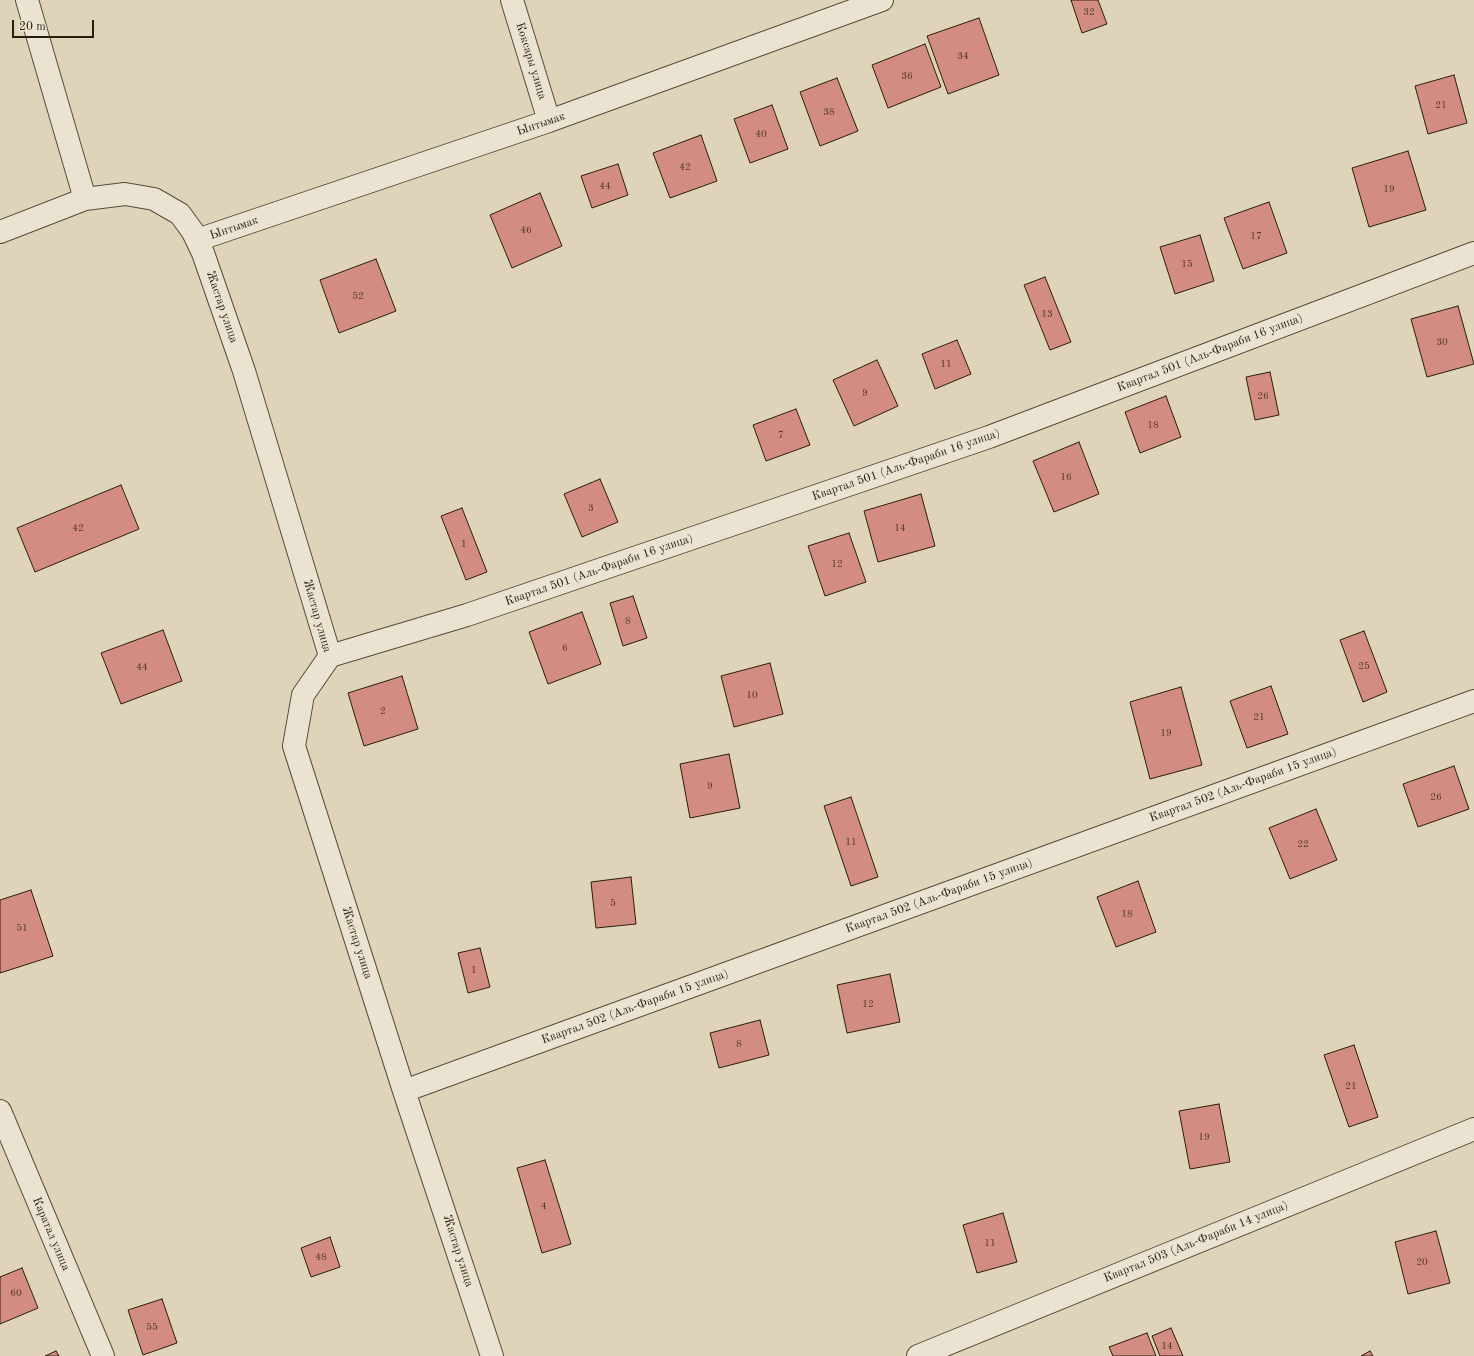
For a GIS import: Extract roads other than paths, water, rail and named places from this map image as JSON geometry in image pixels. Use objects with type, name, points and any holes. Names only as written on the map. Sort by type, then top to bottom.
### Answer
[{"type":"street","points":[[0,232],[85,199],[27,0]]},
{"type":"street","name":"Коксары улица","points":[[512,0],[549,121]]},
{"type":"street","name":"Ынтымак","points":[[197,240],[549,121],[882,0]]},
{"type":"street","name":"Жастар улица","points":[[85,199],[124,194],[154,199],[180,214],[197,240],[244,370],[330,656],[303,695],[294,746],[404,1091],[492,1356]]},
{"type":"street","name":"Квартал 501 (Аль-Фараби 16 улица)","points":[[330,656],[467,615],[989,437],[1474,253]]},
{"type":"street","name":"Квартал 502 (Аль-Фараби 15 улица)","points":[[404,1091],[1474,701]]},
{"type":"street","name":"Каратал улица","points":[[0,1111],[102,1356]]},
{"type":"street","name":"Квартал 503 (Аль-Фараби 14 улица)","points":[[918,1356],[1474,1129]]}]
